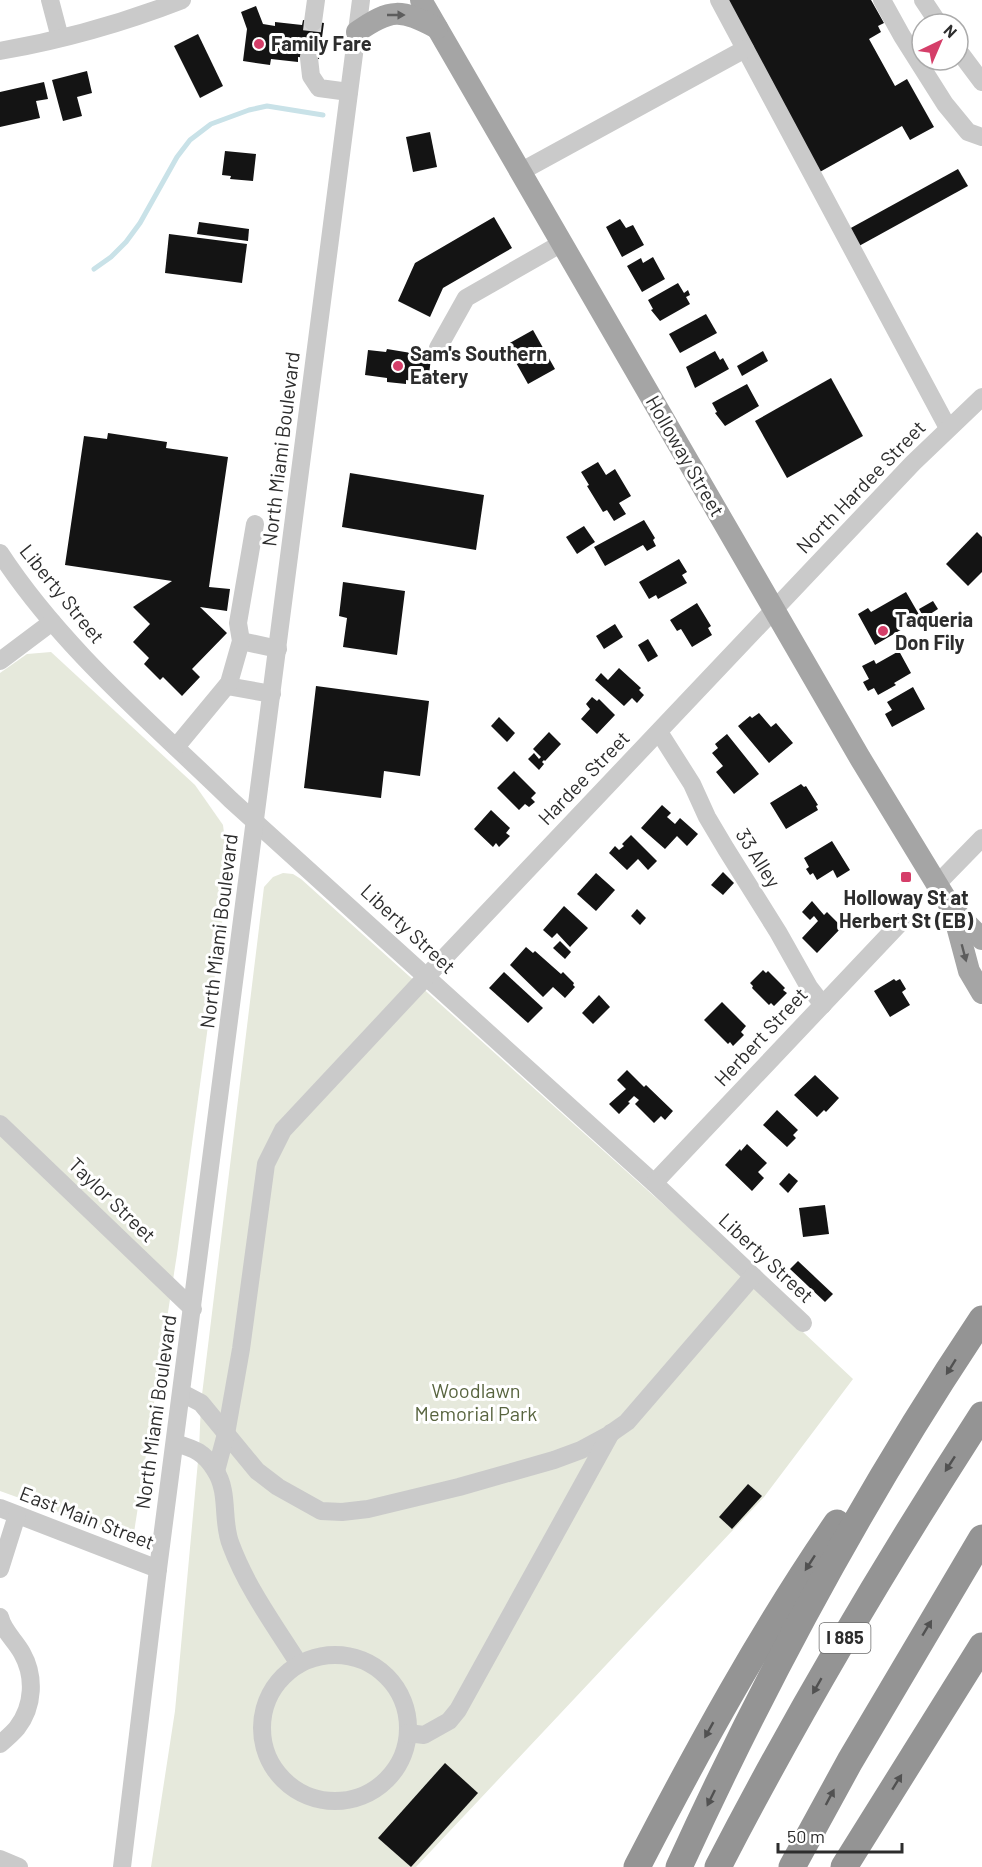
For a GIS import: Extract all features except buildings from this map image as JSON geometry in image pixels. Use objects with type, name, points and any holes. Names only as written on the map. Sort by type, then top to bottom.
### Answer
[{"type":"highway","points":[[679,1867],[739,1739],[794,1632],[920,1415],[982,1319]]},
{"type":"highway","points":[[637,1867],[708,1732],[786,1601],[849,1504],[920,1415]]},
{"type":"highway","name":"I 885","points":[[718,1867],[792,1729],[870,1594],[982,1415]]},
{"type":"highway","points":[[792,1867],[850,1761],[982,1538]]},
{"type":"highway","points":[[844,1867],[982,1646]]},
{"type":"main road","name":"Holloway Street","points":[[428,2],[437,28],[860,758],[952,909],[982,939]]},
{"type":"main road","points":[[357,32],[379,17],[389,14],[409,15],[437,28]]},
{"type":"main road","name":"Holloway Street","points":[[952,909],[969,971],[982,993]]},
{"type":"street","points":[[50,0],[60,38]]},
{"type":"street","points":[[0,51],[60,38],[142,15],[183,0]]},
{"type":"street","points":[[314,21],[316,0]]},
{"type":"street","name":"North Miami Boulevard","points":[[122,1867],[158,1569],[361,0]]},
{"type":"street","points":[[718,0],[948,428]]},
{"type":"street","points":[[882,0],[945,104],[968,132],[982,137]]},
{"type":"street","points":[[520,172],[745,49]]},
{"type":"street","points":[[309,58],[311,76],[319,88],[349,92]]},
{"type":"street","points":[[970,66],[982,82]]},
{"type":"street","points":[[438,348],[466,298],[562,243]]},
{"type":"street","name":"North Hardee Street","points":[[774,610],[948,428],[982,396]]},
{"type":"street","points":[[176,747],[229,683],[241,641],[238,623],[255,524]]},
{"type":"street","name":"Liberty Street","points":[[0,553],[52,622],[98,672],[176,747],[654,1183],[803,1323]]},
{"type":"street","name":"Hardee Street","points":[[216,1471],[226,1434],[241,1348],[266,1164],[284,1130],[774,610]]},
{"type":"street","points":[[0,661],[52,622]]},
{"type":"street","points":[[241,641],[278,650]]},
{"type":"street","points":[[227,686],[272,694]]},
{"type":"street","name":"33 Alley","points":[[660,732],[692,784],[707,817],[726,849],[809,987],[823,1005]]},
{"type":"street","points":[[937,884],[982,838]]},
{"type":"street","name":"Herbert Street","points":[[654,1183],[901,922]]},
{"type":"street","name":"Taylor Street","points":[[0,1124],[193,1309]]},
{"type":"street","points":[[182,1393],[201,1403],[257,1471],[278,1488],[321,1511],[342,1512],[368,1509],[554,1460],[581,1450],[612,1433],[627,1422],[753,1276]]},
{"type":"street","points":[[408,1733],[424,1735],[449,1721],[458,1710],[612,1433]]},
{"type":"street","points":[[175,1443],[199,1450],[216,1471],[225,1495],[225,1522],[230,1544],[250,1586],[299,1664]]},
{"type":"street","points":[[0,1569],[8,1511]]},
{"type":"street","name":"East Main Street","points":[[8,1511],[158,1569]]},
{"type":"street","points":[[0,1617],[30,1670],[32,1691],[25,1716],[16,1729],[0,1744]]},
{"type":"street","points":[[339,1655],[359,1659],[370,1664],[388,1678],[399,1693],[407,1715],[408,1733],[404,1753],[391,1776],[375,1790],[363,1796],[345,1800],[312,1797],[289,1784],[272,1764],[267,1753],[262,1726],[264,1712],[276,1686],[299,1664],[316,1658],[339,1655]]},
{"type":"street","points":[[0,1859],[19,1867]]},
{"type":"green space","points":[[51,652],[195,785],[223,825],[229,871],[177,1254],[133,1539],[0,1491],[0,673],[27,654]]},
{"type":"green space","name":"Woodlawn Memorial Park","points":[[283,873],[293,874],[301,879],[752,1284],[853,1379],[764,1497],[416,1867],[151,1867],[175,1711],[199,1450],[201,1403],[264,887],[273,877]]},
{"type":"waterway","points":[[94,269],[126,242],[140,223],[177,157],[190,140],[211,124],[267,106],[323,115]]},
{"type":"tunnel","points":[[309,58],[313,22]]},
{"type":"place","name":"Family Fare","points":[[259,44]]},
{"type":"place","name":"Sam's Southern Eatery","points":[[398,366]]},
{"type":"place","name":"Taqueria Don Fily","points":[[883,631]]},
{"type":"place","name":"Holloway St at Herbert St (EB)","points":[[906,877]]}]
